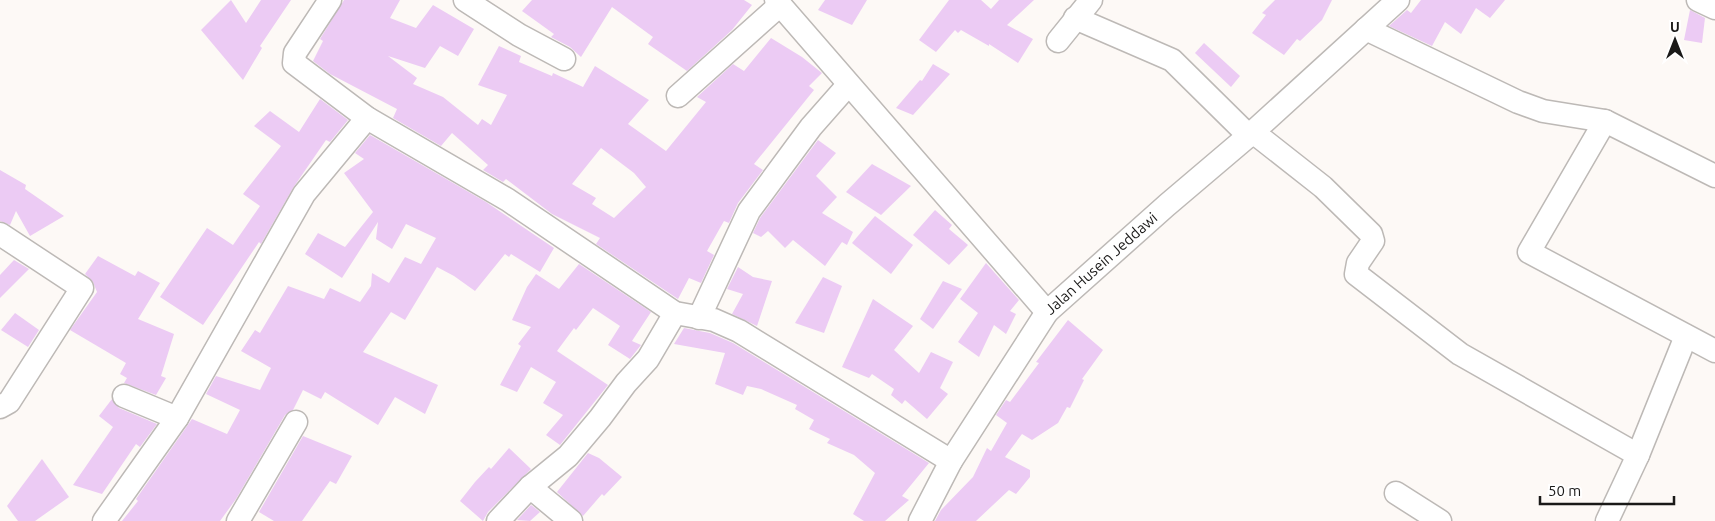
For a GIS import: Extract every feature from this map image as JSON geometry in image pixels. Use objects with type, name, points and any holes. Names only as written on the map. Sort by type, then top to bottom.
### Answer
[{"type":"street","points":[[330,0],[295,53],[294,63],[367,118],[508,200],[675,313],[714,320],[739,331],[950,461]]},
{"type":"street","points":[[465,0],[519,36],[564,59]]},
{"type":"street","points":[[1058,41],[1091,0]]},
{"type":"street","name":"Jalan Husein Jeddawi","points":[[778,2],[848,85],[932,178],[1048,312],[1152,218],[1251,134],[1398,0]]},
{"type":"street","points":[[1698,0],[1715,8]]},
{"type":"street","points":[[678,96],[778,2]]},
{"type":"street","points":[[1075,18],[1172,60],[1251,134],[1323,187],[1370,234],[1374,241],[1358,264],[1356,274],[1460,354],[1638,455]]},
{"type":"street","points":[[1366,29],[1518,102],[1543,111],[1605,121],[1715,176]]},
{"type":"street","points":[[699,318],[749,211],[811,127],[848,85]]},
{"type":"street","points":[[104,521],[177,418],[304,194],[367,118]]},
{"type":"street","points":[[1605,121],[1529,252],[1715,351]]},
{"type":"street","points":[[0,234],[82,288],[9,402],[0,407]]},
{"type":"street","points":[[920,521],[950,461],[1048,312]]},
{"type":"street","points":[[498,521],[530,487],[568,456],[626,383],[648,360],[675,313]]},
{"type":"street","points":[[1607,521],[1638,455],[1686,336]]},
{"type":"street","points":[[124,396],[177,418]]},
{"type":"street","points":[[242,520],[296,422]]},
{"type":"street","points":[[530,487],[571,521]]},
{"type":"street","points":[[1396,493],[1440,521]]},
{"type":"building","points":[[231,0],[246,23],[261,0],[291,0],[260,46],[262,48],[243,80],[201,30]]},
{"type":"building","points":[[344,0],[400,0],[390,18],[416,28],[433,5],[474,29],[458,56],[440,46],[425,68],[388,56],[417,78],[413,84],[443,97],[478,125],[482,119],[491,125],[507,95],[478,85],[499,46],[521,56],[519,62],[552,76],[553,73],[583,87],[595,66],[649,100],[628,124],[666,151],[706,102],[697,97],[733,64],[744,71],[771,38],[802,57],[822,73],[809,86],[814,90],[754,164],[763,170],[738,203],[729,223],[724,221],[707,251],[714,255],[701,283],[689,278],[678,299],[596,244],[600,238],[552,214],[506,179],[503,182],[483,170],[488,165],[452,133],[441,146],[393,118],[397,109],[330,74],[313,61],[323,41],[320,39]],"holes":[[[601,148],[634,173],[646,187],[614,218],[592,204],[596,198],[572,184]]]},
{"type":"building","points":[[532,0],[744,0],[752,5],[732,30],[687,71],[648,44],[653,37],[612,7],[581,57],[570,47],[551,37],[554,34],[522,11]]},
{"type":"building","points":[[825,0],[867,0],[852,25],[818,10]]},
{"type":"building","points":[[949,0],[981,0],[991,9],[999,0],[1034,0],[1007,25],[1033,39],[1018,63],[989,44],[989,46],[961,30],[958,33],[955,30],[936,52],[919,40]]},
{"type":"building","points":[[1275,0],[1332,0],[1322,20],[1300,41],[1297,39],[1284,55],[1252,33],[1266,15],[1262,13]]},
{"type":"building","points":[[1421,0],[1505,0],[1490,18],[1476,8],[1461,34],[1445,22],[1432,46],[1389,26],[1407,10],[1411,13]]},
{"type":"building","points":[[1690,10],[1705,18],[1702,43],[1684,40]]},
{"type":"building","points":[[1204,43],[1240,76],[1231,87],[1195,53]]},
{"type":"building","points":[[933,64],[950,74],[913,115],[896,108],[920,80],[922,81]]},
{"type":"building","points":[[320,99],[348,120],[330,142],[326,140],[293,188],[261,244],[259,242],[203,325],[160,297],[207,228],[233,245],[260,206],[243,194],[281,146],[254,126],[270,111],[299,132]]},
{"type":"building","points":[[370,135],[486,202],[554,248],[540,272],[511,254],[509,257],[505,254],[475,291],[437,267],[405,320],[391,312],[363,352],[438,385],[425,414],[395,397],[378,425],[325,392],[321,399],[303,390],[293,410],[285,415],[236,499],[220,521],[122,521],[138,501],[136,499],[192,419],[227,434],[240,410],[206,394],[216,376],[260,390],[271,368],[241,351],[255,330],[260,333],[288,286],[324,299],[330,288],[360,302],[371,286],[372,273],[389,283],[405,257],[421,264],[436,238],[406,224],[392,249],[376,239],[378,222],[342,278],[305,254],[318,233],[345,247],[373,212],[344,173],[364,159],[355,153]]},
{"type":"building","points":[[818,140],[836,153],[816,176],[837,197],[822,213],[853,232],[847,245],[842,242],[825,266],[793,240],[785,248],[768,231],[761,237],[753,233],[760,218]]},
{"type":"building","points":[[872,164],[911,186],[881,215],[846,192]]},
{"type":"building","points":[[0,170],[26,185],[25,189],[64,216],[30,236],[16,211],[10,225],[0,221]]},
{"type":"building","points":[[935,210],[952,225],[949,229],[968,245],[949,265],[913,235]]},
{"type":"building","points":[[875,216],[913,245],[891,274],[852,243]]},
{"type":"building","points":[[98,256],[135,276],[138,271],[160,283],[138,319],[174,334],[161,376],[166,378],[156,395],[124,383],[127,378],[120,374],[126,363],[70,330],[97,292],[93,282],[85,274]]},
{"type":"building","points":[[14,260],[29,269],[0,298],[0,275]]},
{"type":"building","points":[[986,263],[1019,300],[1010,311],[1016,314],[1006,334],[994,325],[979,357],[958,342],[978,313],[960,299]]},
{"type":"building","points":[[579,264],[651,312],[632,341],[641,345],[630,359],[608,345],[620,326],[593,308],[576,330],[574,328],[557,351],[608,385],[560,445],[546,435],[563,415],[543,403],[556,382],[531,367],[517,392],[500,385],[521,346],[518,344],[531,327],[512,320],[527,287],[536,274],[559,289]]},
{"type":"building","points":[[738,267],[753,277],[772,281],[757,326],[732,314],[743,294],[727,289]]},
{"type":"building","points":[[823,277],[842,286],[824,333],[795,323]]},
{"type":"building","points":[[943,281],[962,289],[933,329],[920,319]]},
{"type":"building","points":[[873,299],[913,326],[894,350],[919,373],[931,352],[953,362],[940,388],[948,394],[927,419],[905,400],[902,404],[891,395],[894,389],[872,374],[869,378],[842,367]]},
{"type":"building","points":[[15,313],[39,330],[28,347],[1,330]]},
{"type":"building","points":[[1068,320],[1103,350],[1082,379],[1084,380],[1070,408],[1067,407],[1058,423],[1032,440],[1022,434],[1005,457],[1030,470],[1030,477],[1016,494],[1009,490],[976,521],[935,521],[941,510],[973,477],[987,448],[991,451],[1007,423],[996,415],[1006,400],[1010,402],[1039,363],[1036,362]]},
{"type":"building","points":[[684,328],[710,333],[733,343],[929,463],[902,496],[909,500],[885,521],[864,521],[853,514],[875,473],[854,455],[827,443],[830,439],[809,429],[814,420],[795,409],[797,405],[761,389],[747,386],[743,395],[715,384],[725,353],[674,344]]},
{"type":"building","points":[[112,399],[119,408],[157,424],[140,447],[136,444],[102,494],[73,485],[113,427],[99,416]]},
{"type":"building","points":[[303,436],[352,456],[336,484],[330,481],[302,521],[274,521],[259,512]]},
{"type":"building","points":[[509,448],[531,469],[488,512],[483,521],[460,501],[475,482],[489,467],[491,469]]},
{"type":"building","points":[[588,453],[599,458],[622,477],[604,496],[602,494],[583,516],[557,492]]},
{"type":"building","points":[[42,459],[69,497],[35,521],[18,521],[7,506]]},
{"type":"building","points":[[531,505],[540,512],[530,521],[517,520]]}]
